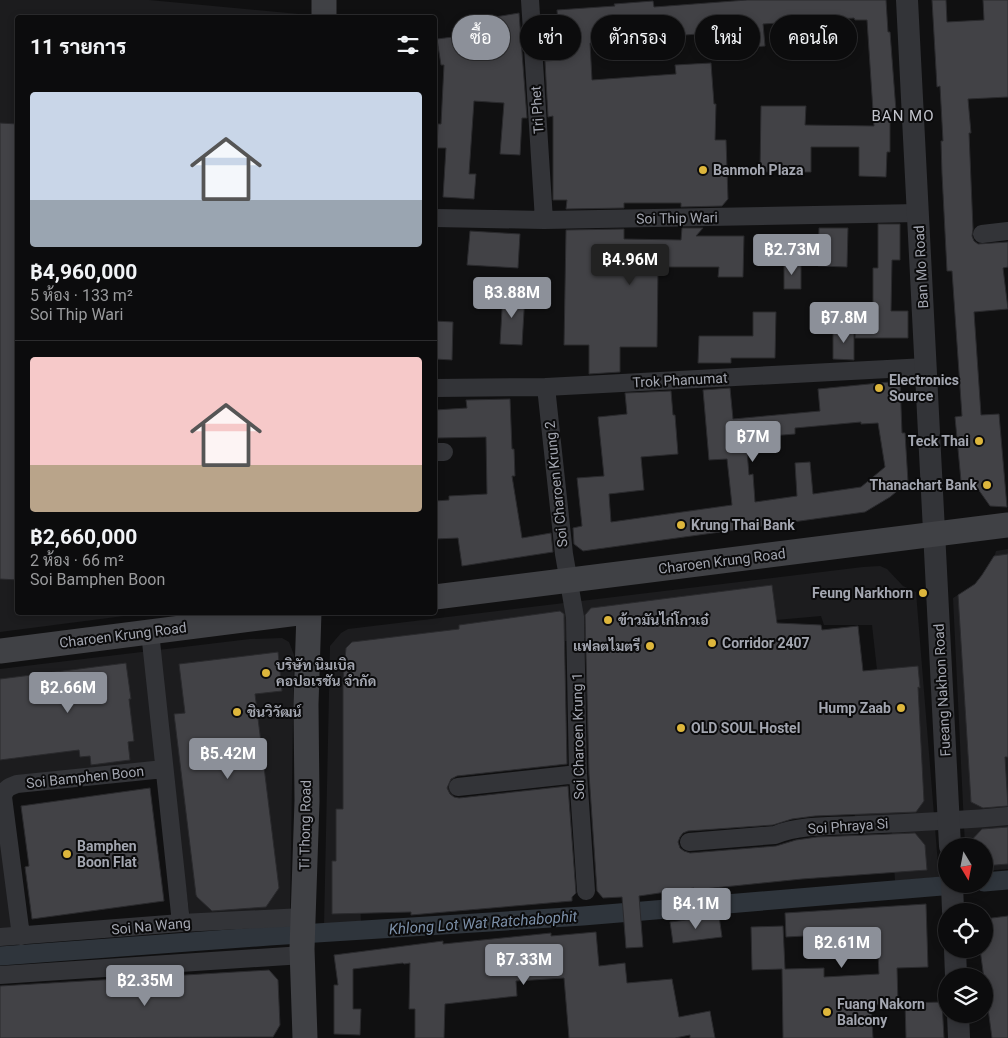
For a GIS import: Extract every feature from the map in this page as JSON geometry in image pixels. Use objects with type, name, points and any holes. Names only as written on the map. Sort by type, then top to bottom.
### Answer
[{"type":"main road","points":[[324,0],[324,15]]},
{"type":"main road","name":"Charoen Krung Road","points":[[437,597],[1008,525]]},
{"type":"main road","name":"Charoen Krung Road","points":[[0,651],[284,615]]},
{"type":"main road","name":"Ti Thong Road","points":[[305,1038],[303,936],[307,801],[308,615]]},
{"type":"street","name":"Tri Phet","points":[[530,0],[544,220]]},
{"type":"street","name":"Ban Mo Road","points":[[907,0],[934,535]]},
{"type":"street","name":"Soi Thip Wari","points":[[437,218],[544,220],[918,213]]},
{"type":"street","points":[[982,234],[1008,231]]},
{"type":"street","name":"Trok Phanumat","points":[[437,388],[546,387],[926,367]]},
{"type":"street","name":"Soi Charoen Krung 2","points":[[546,387],[568,580]]},
{"type":"street","name":"Fueang Nakhon Road","points":[[934,535],[950,838]]},
{"type":"street","name":"Soi Charoen Krung 1","points":[[568,580],[576,617],[578,774],[586,891]]},
{"type":"street","points":[[150,632],[181,923]]},
{"type":"street","name":"Soi Bamphen Boon","points":[[21,936],[3,796],[4,791],[8,787],[17,784],[164,769]]},
{"type":"street","points":[[458,787],[578,774]]},
{"type":"street","name":"Soi Phraya Si","points":[[689,842],[775,835],[785,831],[842,826],[949,822],[1008,816]]},
{"type":"street","name":"Soi Na Wang","points":[[0,937],[181,923],[303,936]]},
{"type":"street","points":[[0,975],[303,936]]},
{"type":"street","points":[[958,1023],[959,1038]]},
{"type":"shaded area","points":[[0,0],[149,0],[309,15],[15,15],[15,615],[132,615],[0,632]]},
{"type":"shaded area","points":[[1008,549],[1008,869],[993,870],[993,838],[965,838],[953,598],[978,583],[991,567],[996,551]]},
{"type":"shaded area","points":[[880,566],[887,569],[903,586],[916,592],[938,877],[895,881],[891,817],[855,819],[853,787],[825,675],[877,670],[872,625],[824,625],[821,616],[776,620],[694,623],[460,656],[453,809],[360,890],[361,927],[324,926],[330,646],[341,633],[348,629]]},
{"type":"shaded area","points":[[282,638],[289,642],[294,655],[290,913],[190,918],[169,765],[0,792],[0,669],[250,639]]},
{"type":"shaded area","points":[[0,812],[15,930],[0,931]]},
{"type":"building","points":[[747,0],[886,0],[896,111],[890,112],[890,152],[887,152],[886,177],[859,176],[859,147],[811,147],[811,172],[760,172],[761,106],[806,106],[805,125],[874,126],[867,20],[857,20],[857,15],[770,15],[770,24],[763,24],[765,46],[760,47],[760,15],[695,15],[695,34],[685,35],[685,15],[591,15],[592,80],[676,74],[675,65],[711,63],[714,104],[716,104],[715,140],[726,140],[728,199],[722,206],[681,207],[681,203],[624,203],[624,208],[566,209],[567,200],[553,200],[553,116],[548,117],[545,61],[581,60],[581,15],[557,15],[557,10],[653,1],[654,7]]},
{"type":"building","points":[[932,0],[946,0],[947,22],[984,20],[983,0],[1008,0],[1008,97],[968,99],[971,133],[969,133],[972,236],[978,244],[1008,242],[1008,267],[1003,268],[1008,309],[974,312],[981,415],[999,414],[1007,507],[990,506],[978,489],[961,481],[955,417],[962,416],[952,271],[947,271],[940,86],[937,87]]},
{"type":"building","points":[[519,13],[520,60],[523,60],[527,118],[522,118],[520,155],[500,154],[504,103],[474,101],[469,174],[476,174],[474,199],[443,197],[446,148],[437,148],[438,124],[441,124],[444,65],[441,65],[437,39],[452,37],[452,60],[510,60],[510,15],[507,15]]},
{"type":"building","points":[[0,123],[15,124],[15,580],[0,579]]},
{"type":"building","points":[[878,224],[900,224],[900,260],[892,260],[891,311],[908,311],[908,338],[855,338],[856,311],[873,311],[873,268],[878,268]]},
{"type":"building","points":[[682,228],[703,228],[696,236],[744,236],[743,277],[718,277],[719,267],[658,267],[657,347],[620,347],[620,372],[589,374],[589,345],[564,345],[566,230],[624,229],[624,239],[681,240]]},
{"type":"building","points":[[819,228],[848,228],[847,267],[818,266]]},
{"type":"building","points":[[470,231],[520,234],[518,268],[467,265]]},
{"type":"building","points":[[784,262],[801,263],[801,289],[784,289]]},
{"type":"building","points":[[503,293],[525,294],[522,345],[500,344]]},
{"type":"building","points":[[753,312],[776,312],[775,358],[731,358],[731,363],[698,363],[699,336],[753,336]]},
{"type":"building","points":[[437,321],[453,322],[452,360],[437,359]]},
{"type":"building","points":[[833,329],[854,329],[854,360],[833,359]]},
{"type":"building","points":[[900,381],[902,433],[905,433],[908,482],[890,497],[865,512],[583,551],[574,544],[573,528],[582,526],[577,478],[604,476],[598,417],[627,414],[625,393],[671,391],[678,454],[641,457],[644,490],[609,494],[611,522],[732,505],[727,459],[709,460],[703,390],[730,388],[733,419],[820,411],[818,389]],"holes":[[[861,422],[861,424],[878,423],[885,467],[861,487],[813,494],[810,462],[795,463],[797,496],[755,502],[753,474],[749,475],[746,438],[795,434],[795,428]]]},
{"type":"building","points":[[510,399],[515,476],[512,476],[522,538],[551,533],[553,552],[462,566],[458,538],[437,539],[437,501],[449,500],[449,496],[487,494],[486,437],[437,438],[437,410],[467,408],[466,400]]},
{"type":"building","points":[[1008,554],[1008,757],[1005,757],[1008,806],[983,808],[971,802],[958,595],[975,584],[994,556]]},
{"type":"building","points":[[772,585],[777,623],[821,625],[822,630],[858,626],[863,671],[918,666],[924,801],[916,812],[815,816],[792,819],[773,825],[688,831],[680,837],[678,842],[680,848],[690,853],[776,846],[796,840],[817,837],[915,833],[925,845],[927,870],[802,879],[694,890],[694,888],[639,896],[643,947],[626,948],[622,897],[603,898],[597,891],[589,774],[585,615],[591,608]]},
{"type":"building","points":[[560,611],[564,614],[567,764],[457,776],[451,779],[447,788],[450,794],[459,798],[568,786],[576,893],[572,897],[572,901],[411,915],[411,912],[332,914],[332,861],[336,861],[336,809],[343,809],[343,680],[346,648],[352,642],[459,629],[459,625]]},
{"type":"building","points":[[278,652],[282,691],[255,694],[279,888],[266,907],[212,911],[196,895],[174,714],[185,713],[179,664]]},
{"type":"building","points":[[126,663],[134,741],[128,742],[130,760],[91,765],[90,756],[80,757],[79,750],[0,760],[0,679]]},
{"type":"building","name":"Bamphen Boon Flat","points":[[150,788],[164,901],[32,919],[25,867],[29,866],[21,806]]},
{"type":"building","points":[[1008,827],[1008,864],[993,865],[993,838],[974,838],[982,829]]},
{"type":"building","points":[[926,904],[928,967],[897,968],[898,1004],[871,1005],[873,1038],[783,1038],[782,969],[752,970],[751,927],[783,926],[785,969],[824,968],[824,977],[879,974],[877,932],[786,937],[785,913]]},
{"type":"building","points":[[719,916],[722,937],[673,943],[670,922]]},
{"type":"building","points":[[1008,916],[1008,1038],[992,1038],[990,1023],[993,1023],[993,968],[983,968],[981,958],[993,958],[993,918]]},
{"type":"building","points":[[596,932],[599,966],[625,963],[627,983],[672,979],[679,1017],[710,1011],[715,1038],[690,1038],[690,1035],[675,1038],[569,1038],[564,978],[516,981],[517,996],[445,1004],[444,1038],[415,1038],[415,1009],[409,1009],[410,963],[353,969],[353,1009],[361,1009],[360,1035],[334,1034],[334,985],[338,985],[334,955],[443,941],[443,944],[551,933],[551,936]]},
{"type":"building","points":[[269,970],[278,980],[280,1025],[273,1037],[0,1038],[0,986]]},
{"type":"building","points":[[938,1002],[938,1023],[943,1023],[944,1038],[906,1038],[905,1003]]},
{"type":"waterway","name":"Khlong Lot Wat Ratchabophit","points":[[993,881],[1008,880]]},
{"type":"waterway","name":"Khlong Lot Wat Ratchabophit","points":[[0,956],[269,936],[583,916],[938,886]]},
{"type":"place","name":"Banmoh Plaza","points":[[703,170]]},
{"type":"place","name":"Electronics Source","points":[[879,388]]},
{"type":"place","name":"Teck Thai","points":[[979,441]]},
{"type":"place","name":"Thanachart Bank","points":[[987,485]]},
{"type":"place","name":"Krung Thai Bank","points":[[681,525]]},
{"type":"place","name":"Feung Narkhorn","points":[[923,593]]},
{"type":"place","name":"ข้าวมันไก่โกวเอ๋","points":[[608,620]]},
{"type":"place","name":"Corridor 2407","points":[[712,643]]},
{"type":"place","name":"แฟลตไมตรี","points":[[650,646]]},
{"type":"place","name":"บริษัท นิมเบิล คอปอเรชัน จำกัด","points":[[266,673]]},
{"type":"place","name":"Hump Zaab","points":[[901,708]]},
{"type":"place","name":"ชินวิวัฒน์","points":[[237,712]]},
{"type":"place","name":"OLD SOUL Hostel","points":[[681,728]]},
{"type":"place","name":"Bamphen Boon Flat","points":[[67,854]]},
{"type":"place","name":"Fuang Nakorn Balcony","points":[[827,1012]]},
{"type":"district","name":"BAN MO","points":[[903,116]]}]
